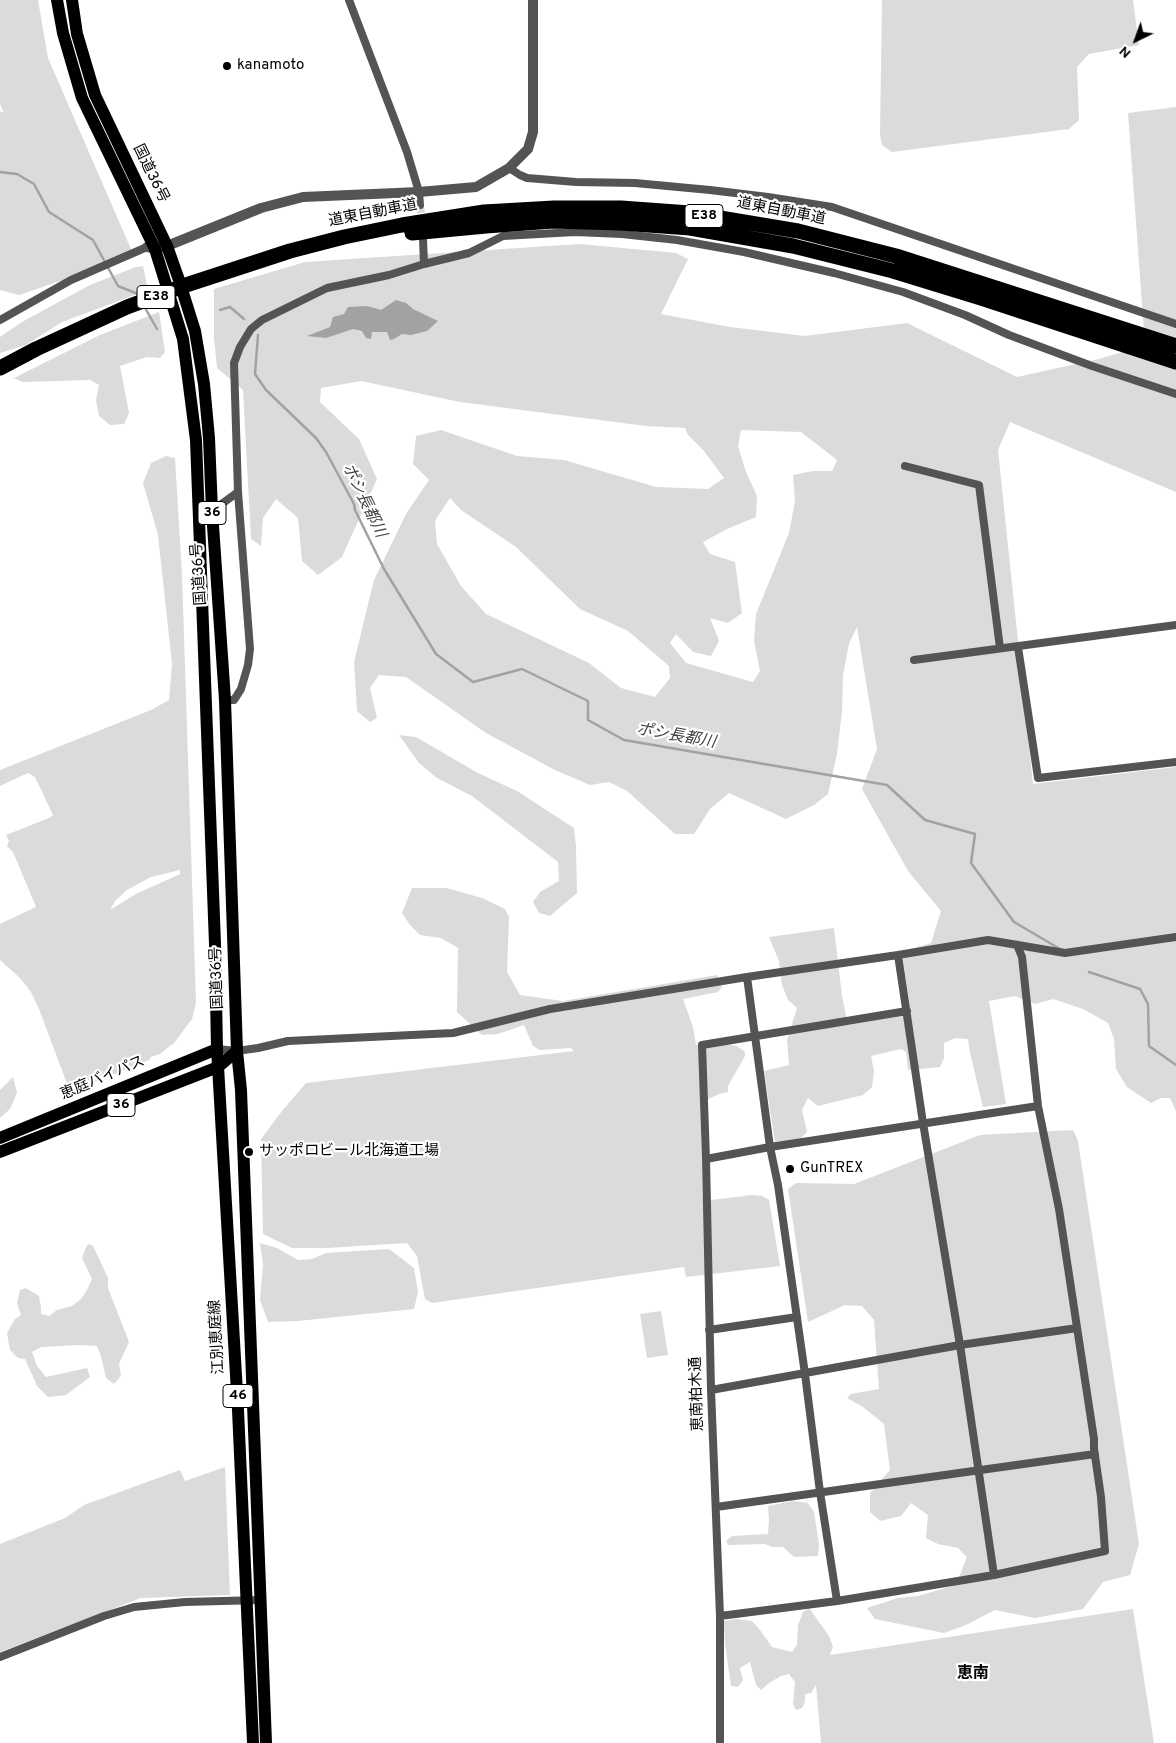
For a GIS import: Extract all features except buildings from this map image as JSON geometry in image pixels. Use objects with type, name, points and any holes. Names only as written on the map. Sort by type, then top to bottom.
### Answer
[{"type":"highway","name":"道東自動車道","points":[[0,368],[36,349],[128,307],[222,272],[290,251],[335,239],[402,225],[484,212],[554,208],[621,208],[690,213],[798,231],[896,256],[1176,346]]},
{"type":"highway","name":"道東自動車道","points":[[222,272],[347,243],[405,234],[486,226],[553,222],[620,223],[690,228],[793,246],[893,271],[1176,362]]},
{"type":"main road","name":"国道36号","points":[[57,0],[63,34],[82,98],[156,247],[195,332],[204,384],[225,700],[237,1050]]},
{"type":"main road","name":"国道36号","points":[[72,0],[77,34],[95,95],[156,247],[183,338],[196,440],[218,1049]]},
{"type":"main road","name":"江別恵庭線","points":[[218,1049],[238,1400],[253,1743]]},
{"type":"main road","name":"恵庭バイパス","points":[[0,1138],[218,1049]]},
{"type":"main road","name":"恵庭バイパス","points":[[0,1152],[218,1067],[237,1050]]},
{"type":"main road","name":"46","points":[[237,1050],[241,1090],[266,1743]]},
{"type":"street","points":[[350,0],[407,152],[419,192],[420,205]]},
{"type":"street","points":[[0,320],[71,280],[261,208],[303,197],[419,192],[476,187],[509,168],[528,149],[533,132],[533,0]]},
{"type":"street","points":[[509,168],[527,178],[576,182],[636,183],[710,190],[832,207],[1176,324]]},
{"type":"street","points":[[225,700],[234,700],[242,689],[250,649],[238,492],[234,363],[240,347],[251,329],[262,320],[327,288],[389,275],[469,253],[503,236],[575,232],[622,234],[677,240],[834,273],[903,292],[965,314],[1009,335],[1082,363],[1176,394]]},
{"type":"street","points":[[423,239],[424,264]]},
{"type":"street","points":[[905,466],[980,485],[1000,648]]},
{"type":"street","points":[[212,511],[238,492]]},
{"type":"street","points":[[914,660],[1176,625]]},
{"type":"street","points":[[1018,646],[1038,778],[1176,762]]},
{"type":"street","points":[[218,1049],[237,1050],[288,1042],[452,1033],[550,1009],[988,940],[1065,953],[1176,937]]},
{"type":"street","points":[[720,1616],[838,1601],[994,1575],[1105,1552],[1101,1497],[1077,1328],[1059,1209],[1038,1106],[1022,957],[1017,945]]},
{"type":"street","points":[[898,955],[923,1123],[960,1345],[994,1575]]},
{"type":"street","points":[[747,977],[770,1147],[778,1185],[797,1317],[820,1492],[838,1601]]},
{"type":"street","points":[[755,1036],[907,1011]]},
{"type":"street","name":"恵南柏木通","points":[[720,1743],[720,1616],[709,1330],[702,1045],[755,1036]]},
{"type":"street","points":[[706,1159],[770,1147],[1038,1106]]},
{"type":"street","points":[[709,1330],[797,1317]]},
{"type":"street","points":[[711,1390],[960,1345],[1077,1328]]},
{"type":"street","points":[[716,1507],[1095,1454]]},
{"type":"street","points":[[0,1657],[104,1616],[134,1607],[185,1602],[261,1600]]},
{"type":"shaded area","points":[[0,0],[38,0],[48,58],[134,256],[19,295],[0,290],[0,111],[4,113],[0,104]]},
{"type":"shaded area","points":[[882,0],[1133,0],[1139,45],[1089,54],[1077,67],[1079,120],[1069,129],[892,152],[882,145],[880,135]]},
{"type":"shaded area","points":[[1176,107],[1176,492],[1010,422],[998,450],[1033,784],[1176,767],[1176,1111],[1170,1098],[1161,1098],[1151,1103],[1127,1087],[1116,1069],[1114,1039],[1108,1023],[1083,1009],[1053,999],[1035,1004],[1015,996],[989,1001],[1006,1104],[983,1107],[968,1039],[955,1038],[944,1043],[944,1058],[940,1067],[908,1070],[906,1052],[901,1049],[871,1056],[874,1071],[872,1087],[863,1095],[818,1106],[808,1098],[802,1110],[807,1132],[800,1139],[775,1142],[764,1071],[789,1065],[787,1040],[797,1008],[788,1000],[782,985],[779,961],[769,937],[834,928],[842,996],[848,1025],[911,1014],[903,959],[911,949],[931,943],[941,911],[908,871],[862,789],[877,749],[857,627],[849,644],[843,675],[842,711],[837,754],[828,794],[814,805],[786,819],[729,793],[710,809],[694,834],[675,834],[627,791],[609,782],[590,785],[555,770],[486,733],[406,677],[379,675],[370,688],[377,718],[370,722],[357,711],[354,662],[374,580],[406,514],[429,480],[413,464],[416,436],[441,430],[517,456],[564,460],[656,487],[708,489],[724,478],[704,451],[688,435],[685,428],[646,426],[460,402],[361,381],[321,388],[320,402],[359,439],[377,479],[342,557],[318,575],[302,561],[298,518],[276,499],[263,518],[261,546],[251,539],[243,390],[217,368],[214,338],[214,289],[305,262],[580,244],[676,253],[688,259],[661,314],[730,327],[805,336],[907,323],[1017,377],[1099,359],[1145,345],[1128,113]],"holes":[[[741,430],[801,432],[837,460],[832,471],[813,471],[793,475],[795,501],[789,533],[756,614],[754,641],[760,671],[753,682],[686,663],[670,643],[676,634],[693,652],[711,656],[719,641],[710,618],[728,623],[742,613],[735,562],[710,554],[703,542],[727,529],[756,517],[757,496],[746,472],[738,446]],[[450,498],[461,510],[516,547],[580,609],[628,631],[669,666],[670,678],[655,697],[621,688],[589,663],[486,614],[461,586],[437,544],[435,521]]]},
{"type":"shaded area","points":[[143,266],[148,290],[62,322],[26,345],[0,353],[0,337],[22,322],[90,285]]},
{"type":"shaded area","points":[[396,300],[406,303],[413,309],[438,321],[427,331],[411,335],[402,334],[390,340],[387,332],[372,332],[371,339],[366,338],[362,331],[353,329],[326,338],[307,336],[330,327],[333,317],[344,314],[348,307],[367,306],[381,310]]},
{"type":"shaded area","points":[[159,312],[165,352],[160,358],[147,357],[120,366],[129,413],[124,424],[110,425],[99,416],[96,400],[99,385],[90,380],[22,382],[14,378],[100,335]]},
{"type":"shaded area","points":[[166,456],[175,458],[182,575],[196,1003],[192,1019],[174,1043],[160,1054],[98,1081],[69,1089],[31,992],[20,978],[0,960],[0,924],[36,907],[13,852],[7,846],[9,841],[6,835],[53,815],[35,777],[28,773],[0,786],[0,770],[151,710],[169,700],[172,664],[158,535],[143,483],[151,463]],"holes":[[[180,870],[180,874],[136,894],[110,910],[115,901],[127,890],[151,877]]]},
{"type":"shaded area","points":[[399,735],[416,737],[478,773],[517,791],[574,828],[577,893],[550,916],[539,913],[533,902],[540,892],[559,881],[558,862],[472,796],[437,778],[419,763]]},
{"type":"shaded area","points":[[412,888],[447,888],[482,898],[505,909],[509,917],[507,972],[520,995],[563,1001],[717,975],[722,987],[718,992],[683,999],[693,1027],[696,1045],[727,1044],[737,1046],[745,1052],[745,1056],[728,1086],[728,1092],[700,1103],[703,1201],[752,1195],[762,1196],[769,1200],[780,1266],[686,1277],[684,1267],[432,1303],[425,1299],[417,1256],[407,1243],[327,1248],[292,1248],[263,1234],[261,1139],[306,1083],[574,1051],[571,1048],[540,1050],[533,1046],[524,1025],[498,1034],[482,1035],[457,1012],[458,948],[441,938],[420,935],[410,925],[402,913]]},
{"type":"shaded area","points":[[13,1077],[17,1093],[10,1109],[0,1118],[0,1090]]},
{"type":"shaded area","points":[[1073,1130],[1078,1141],[1139,1544],[1130,1575],[1103,1582],[1083,1609],[1035,1618],[995,1610],[966,1625],[944,1633],[875,1619],[867,1608],[898,1598],[918,1596],[956,1585],[967,1557],[958,1548],[938,1544],[926,1538],[928,1515],[911,1503],[901,1516],[880,1521],[870,1512],[870,1493],[890,1470],[884,1424],[863,1407],[847,1398],[851,1394],[879,1389],[874,1320],[862,1306],[845,1305],[808,1322],[788,1189],[796,1183],[854,1184],[980,1135]]},
{"type":"shaded area","points":[[260,1243],[277,1248],[298,1260],[312,1259],[326,1253],[389,1249],[414,1268],[418,1292],[414,1309],[298,1321],[268,1322],[260,1300],[263,1264]]},
{"type":"shaded area","points":[[89,1244],[93,1246],[108,1278],[108,1288],[129,1342],[119,1364],[121,1376],[114,1384],[106,1378],[97,1346],[41,1347],[32,1352],[37,1366],[46,1377],[87,1368],[90,1377],[66,1395],[48,1397],[37,1386],[25,1359],[18,1358],[10,1350],[7,1333],[15,1319],[21,1315],[17,1303],[20,1290],[26,1288],[39,1296],[41,1314],[49,1316],[57,1310],[72,1306],[81,1299],[92,1279],[82,1258]]},
{"type":"shaded area","points":[[661,1311],[668,1355],[647,1358],[640,1314]]},
{"type":"shaded area","points":[[225,1467],[230,1595],[141,1598],[0,1652],[0,1544],[65,1518],[84,1505],[180,1470],[185,1481]]},
{"type":"shaded area","points":[[793,1501],[808,1503],[814,1512],[819,1545],[818,1556],[794,1557],[783,1547],[772,1547],[765,1544],[728,1545],[726,1541],[732,1536],[768,1534],[768,1506]]},
{"type":"shaded area","points":[[809,1608],[829,1636],[833,1647],[830,1655],[1133,1609],[1154,1743],[821,1743],[816,1685],[811,1693],[805,1694],[805,1702],[802,1708],[796,1710],[793,1704],[795,1682],[789,1674],[781,1676],[761,1690],[756,1685],[750,1662],[740,1668],[743,1680],[738,1687],[731,1686],[725,1644],[724,1621],[736,1619],[752,1621],[772,1647],[792,1652],[797,1645],[798,1625],[803,1612]]},
{"type":"waterway","name":"ポシ長都川","points":[[0,172],[17,174],[34,184],[49,212],[93,240],[118,286],[138,294],[139,297]]},
{"type":"waterway","name":"ポシ長都川","points":[[144,306],[157,329]]},
{"type":"waterway","name":"ポシ長都川","points":[[220,310],[230,307],[244,319]]},
{"type":"waterway","name":"ポシ長都川","points":[[258,335],[255,374],[266,390],[316,438],[326,452],[354,504],[355,510],[384,569],[436,654],[473,682],[522,669],[588,701],[588,720],[624,740],[887,785],[925,820],[975,834],[971,863],[1014,922],[1060,949]]},
{"type":"waterway","name":"ポシ長都川","points":[[1089,972],[1140,989],[1148,1004],[1149,1046],[1176,1065]]},
{"type":"tunnel","points":[[420,205],[422,224]]},
{"type":"place","name":"kanamoto","points":[[227,66]]},
{"type":"place","name":"サッポロビール北海道工場","points":[[249,1152]]},
{"type":"place","name":"GunTREX","points":[[790,1169]]},
{"type":"district","name":"恵南","points":[[973,1675]]}]
